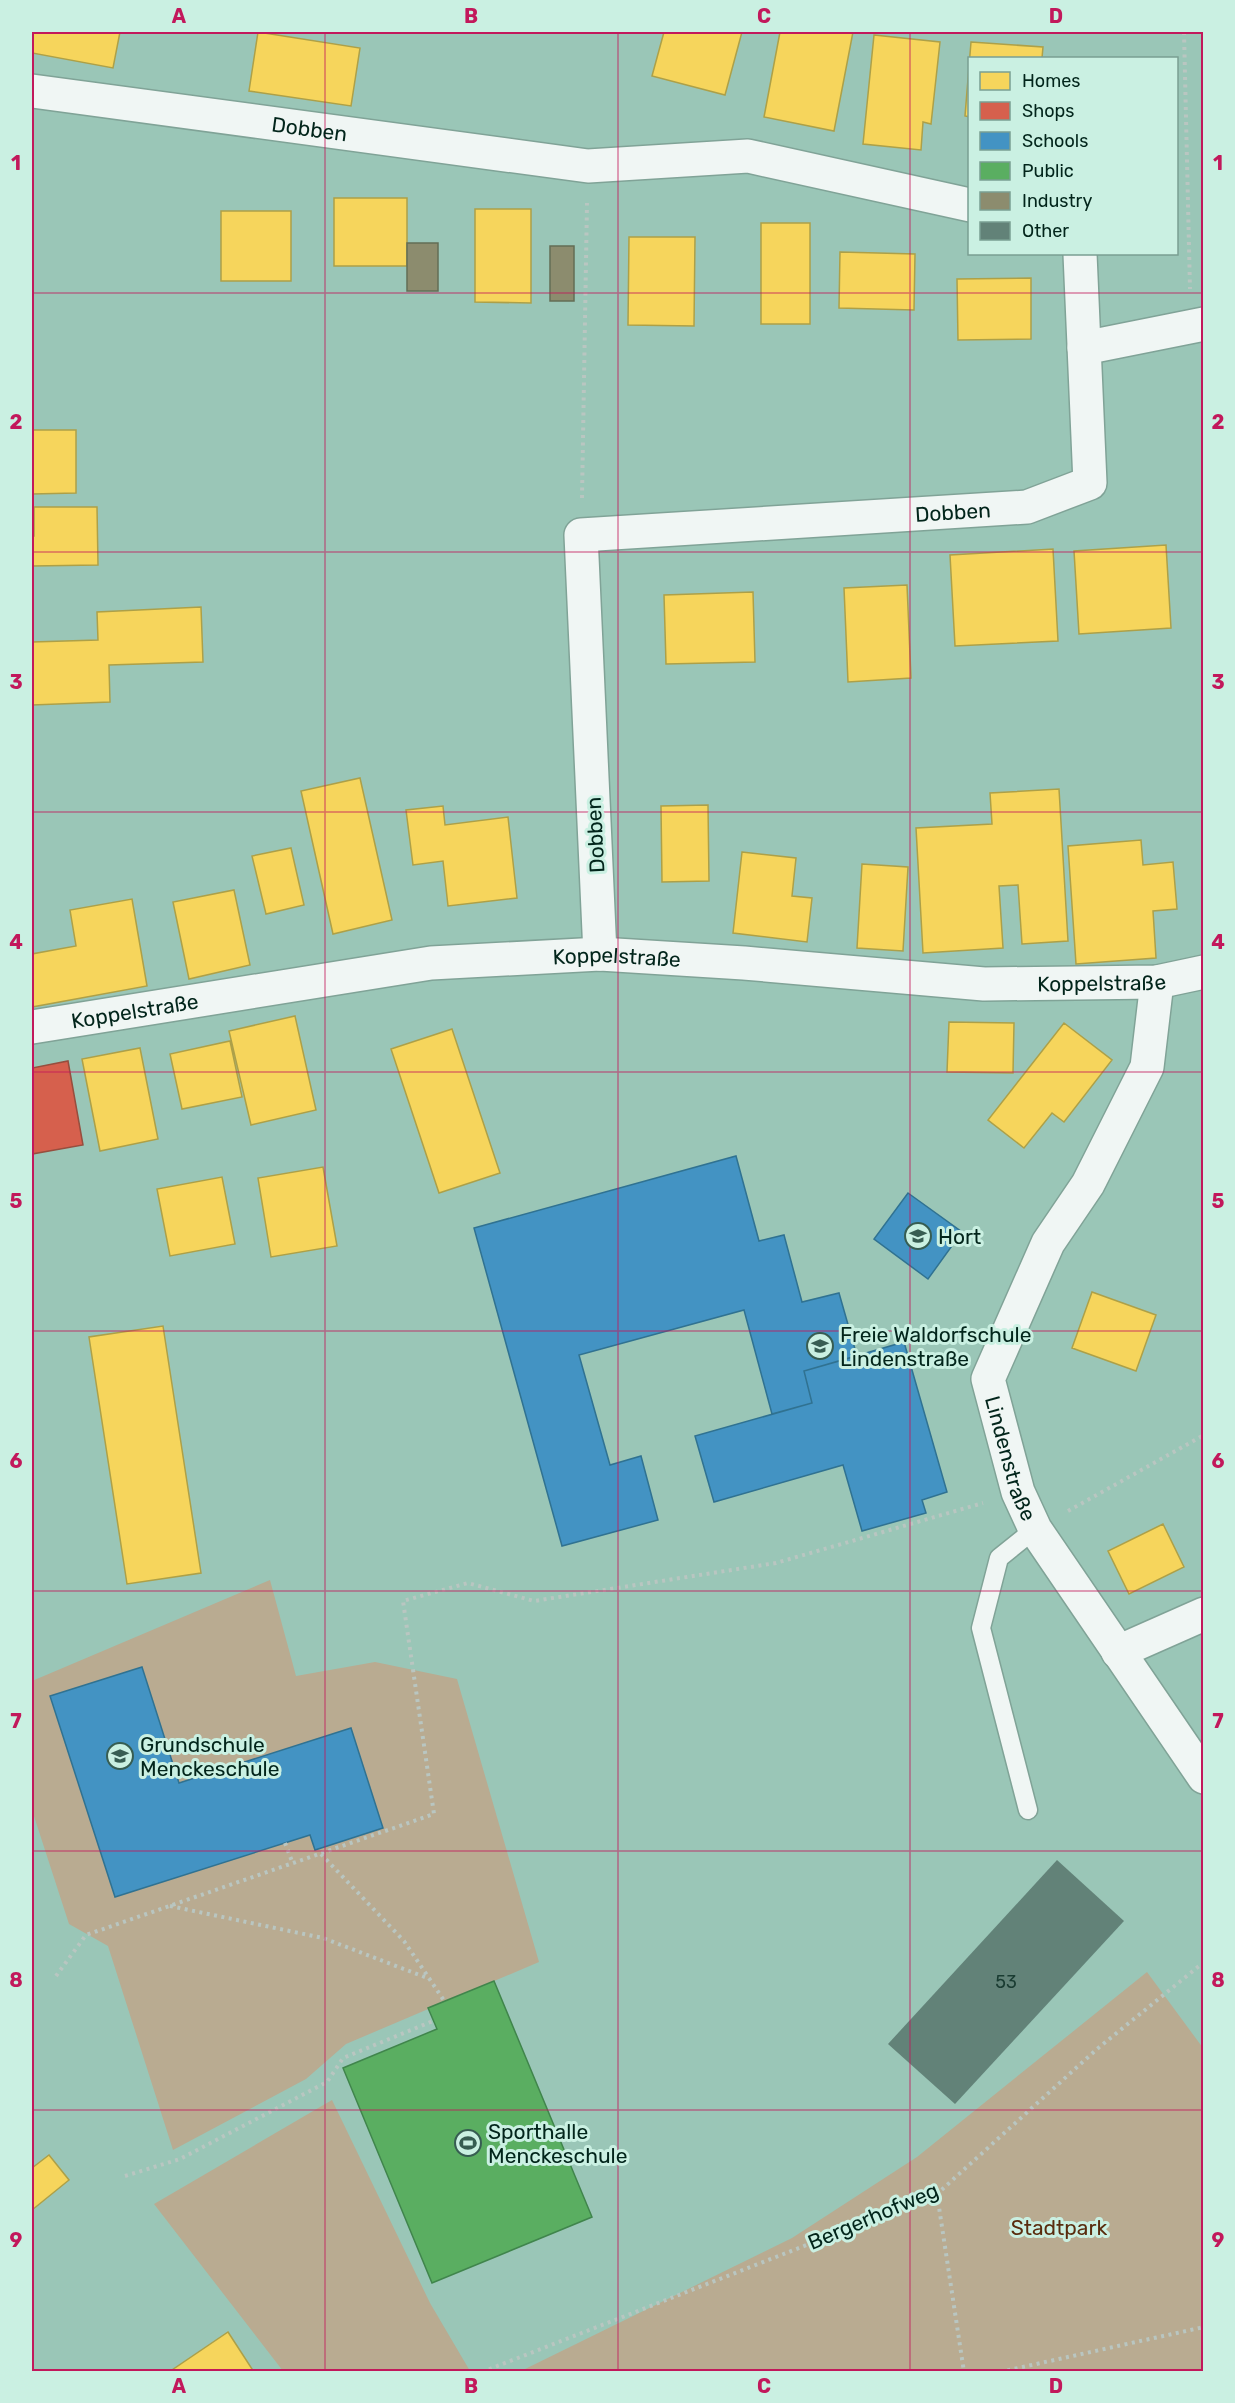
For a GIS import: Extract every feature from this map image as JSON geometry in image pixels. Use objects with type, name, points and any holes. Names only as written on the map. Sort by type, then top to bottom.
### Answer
[{"type":"street","name":"Dobben","points":[[32,91],[588,166],[748,156],[968,205]]},
{"type":"street","name":"Dobben","points":[[600,954],[581,535],[1027,507],[1090,483],[1080,255]]},
{"type":"street","points":[[1084,348],[1197,325]]},
{"type":"street","name":"Koppelstraße","points":[[32,1027],[431,963],[600,954],[744,963],[984,984],[1157,982],[1203,972]]},
{"type":"street","name":"Lindenstraße","points":[[1157,982],[1147,1067],[1088,1184],[1048,1243],[988,1379],[1018,1492],[1035,1530],[1203,1777]]},
{"type":"street","points":[[1118,1652],[1203,1614]]},
{"type":"lane","points":[[1028,1810],[981,1628],[999,1558],[1035,1530]]},
{"type":"path","points":[[1184,32],[1197,325]]},
{"type":"path","points":[[581,535],[588,166]]},
{"type":"path","points":[[1035,1530],[1203,1435]]},
{"type":"path","points":[[56,1976],[86,1935],[434,1814],[403,1600],[468,1583],[534,1600],[776,1563],[1018,1492]]},
{"type":"path","points":[[285,1843],[293,1864]]},
{"type":"path","points":[[321,1854],[404,1941],[445,2002]]},
{"type":"path","points":[[169,1906],[323,1938],[430,1979]]},
{"type":"path","name":"Bergerhofweg","points":[[482,2372],[937,2194],[1097,2049],[1203,1962]]},
{"type":"path","points":[[125,2176],[180,2159],[327,2082],[343,2058],[433,2021]]},
{"type":"path","points":[[937,2194],[964,2372]]},
{"type":"path","points":[[1000,2372],[1203,2327]]},
{"type":"green space","points":[[270,1580],[296,1676],[375,1662],[457,1679],[539,1962],[346,2044],[306,2079],[173,2150],[108,1946],[69,1924],[32,1810],[32,1681]],"holes":[[[142,1667],[179,1783],[351,1728],[383,1828],[315,1850],[310,1835],[115,1897],[51,1696]]]},
{"type":"green space","name":"Stadtpark","points":[[1147,1972],[1203,2048],[1203,2371],[521,2371],[792,2238],[917,2157]]},
{"type":"green space","points":[[332,2100],[430,2303],[470,2371],[283,2371],[154,2204]]},
{"type":"building: Homes","points":[[32,32],[120,32],[113,68],[32,53]]},
{"type":"building: Homes","points":[[258,32],[360,48],[351,106],[249,91]]},
{"type":"building: Homes","points":[[664,32],[742,32],[725,95],[652,76]]},
{"type":"building: Homes","points":[[780,32],[853,32],[834,131],[764,117]]},
{"type":"building: Homes","points":[[874,35],[940,42],[931,124],[923,122],[921,150],[863,144]]},
{"type":"building: Homes","points":[[971,42],[1043,47],[1042,57],[970,57]]},
{"type":"building: Homes","points":[[968,79],[968,117],[965,116]]},
{"type":"building: Homes","points":[[334,198],[407,198],[407,266],[334,266]]},
{"type":"building: Homes","points":[[475,209],[531,209],[531,303],[475,302]]},
{"type":"building: Homes","points":[[221,211],[291,211],[291,281],[221,281]]},
{"type":"building: Homes","points":[[761,223],[810,223],[810,324],[761,324]]},
{"type":"building: Homes","points":[[629,237],[695,237],[694,326],[628,325]]},
{"type":"building: Homes","points":[[840,252],[915,254],[914,310],[839,308]]},
{"type":"building: Homes","points":[[1031,278],[1031,339],[958,340],[957,279]]},
{"type":"building: Homes","points":[[32,430],[76,430],[76,493],[32,494]]},
{"type":"building: Homes","points":[[34,507],[97,507],[98,565],[32,566]]},
{"type":"building: Homes","points":[[1166,545],[1171,628],[1079,634],[1074,551]]},
{"type":"building: Homes","points":[[1053,549],[1058,641],[955,646],[950,555]]},
{"type":"building: Homes","points":[[907,585],[911,678],[848,682],[844,588]]},
{"type":"building: Homes","points":[[753,592],[755,662],[666,664],[664,595]]},
{"type":"building: Homes","points":[[201,607],[203,662],[109,665],[110,702],[32,705],[32,642],[98,640],[97,612]]},
{"type":"building: Homes","points":[[360,778],[392,920],[333,934],[301,791]]},
{"type":"building: Homes","points":[[1059,789],[1068,941],[1022,944],[1018,885],[999,886],[1003,948],[923,953],[916,828],[992,824],[990,793]]},
{"type":"building: Homes","points":[[708,805],[709,881],[662,882],[661,806]]},
{"type":"building: Homes","points":[[443,806],[445,825],[508,817],[517,898],[448,906],[443,861],[413,865],[406,810]]},
{"type":"building: Homes","points":[[1141,840],[1143,865],[1173,862],[1177,909],[1153,911],[1156,958],[1076,964],[1068,846]]},
{"type":"building: Homes","points":[[291,848],[304,905],[266,914],[252,856]]},
{"type":"building: Homes","points":[[742,852],[796,858],[792,896],[812,898],[807,942],[733,933]]},
{"type":"building: Homes","points":[[862,864],[908,867],[903,951],[857,948]]},
{"type":"building: Homes","points":[[234,890],[250,965],[189,979],[173,902]]},
{"type":"building: Homes","points":[[132,899],[147,986],[32,1007],[32,954],[76,946],[70,910]]},
{"type":"building: Homes","points":[[295,1016],[316,1110],[251,1125],[229,1031]]},
{"type":"building: Homes","points":[[949,1022],[1014,1023],[1013,1073],[947,1072]]},
{"type":"building: Homes","points":[[1064,1023],[1112,1060],[1064,1122],[1052,1113],[1024,1148],[988,1120]]},
{"type":"building: Homes","points":[[452,1029],[500,1173],[439,1193],[391,1049]]},
{"type":"building: Homes","points":[[230,1041],[242,1097],[182,1109],[170,1054]]},
{"type":"building: Homes","points":[[140,1048],[158,1139],[100,1151],[82,1059]]},
{"type":"building: Homes","points":[[323,1167],[337,1246],[271,1257],[258,1178]]},
{"type":"building: Homes","points":[[222,1177],[235,1244],[170,1256],[157,1189]]},
{"type":"building: Homes","points":[[1092,1292],[1156,1315],[1136,1371],[1072,1348]]},
{"type":"building: Homes","points":[[163,1326],[201,1573],[127,1584],[89,1337]]},
{"type":"building: Homes","points":[[1163,1524],[1184,1567],[1129,1594],[1108,1551]]},
{"type":"building: Homes","points":[[49,2155],[69,2180],[32,2210],[32,2168]]},
{"type":"building: Homes","points":[[228,2332],[254,2372],[169,2372]]},
{"type":"building: Shops","points":[[68,1061],[83,1145],[32,1154],[32,1068]]},
{"type":"building: Schools","points":[[736,1156],[759,1241],[784,1235],[802,1302],[839,1293],[857,1356],[804,1371],[812,1403],[772,1414],[744,1310],[579,1355],[610,1465],[641,1456],[658,1520],[562,1546],[474,1228]]},
{"type":"building: Schools","name":"Hort","points":[[908,1193],[962,1232],[928,1279],[874,1239]]},
{"type":"building: Schools","points":[[904,1342],[947,1492],[922,1500],[926,1513],[862,1531],[843,1465],[714,1502],[695,1436],[812,1403],[804,1371]]},
{"type":"building: Schools","name":"Grundschule Menckeschule","points":[[142,1667],[179,1783],[351,1728],[383,1828],[315,1850],[310,1835],[115,1897],[50,1696]]},
{"type":"building: Public","name":"Sporthalle Menckeschule","points":[[494,1981],[592,2217],[432,2283],[343,2068],[437,2029],[428,2008]]},
{"type":"building: Industry","points":[[407,243],[438,243],[438,291],[407,291]]},
{"type":"building: Industry","points":[[550,246],[574,246],[574,301],[550,301]]},
{"type":"building: Other","points":[[1057,1860],[1124,1921],[955,2104],[888,2044]]},
{"type":"place","name":"Hort","points":[[918,1236]]},
{"type":"place","name":"Freie Waldorfschule Lindenstraße","points":[[820,1346]]},
{"type":"place","name":"Grundschule Menckeschule","points":[[120,1756]]},
{"type":"place","name":"Sporthalle Menckeschule","points":[[468,2143]]}]
